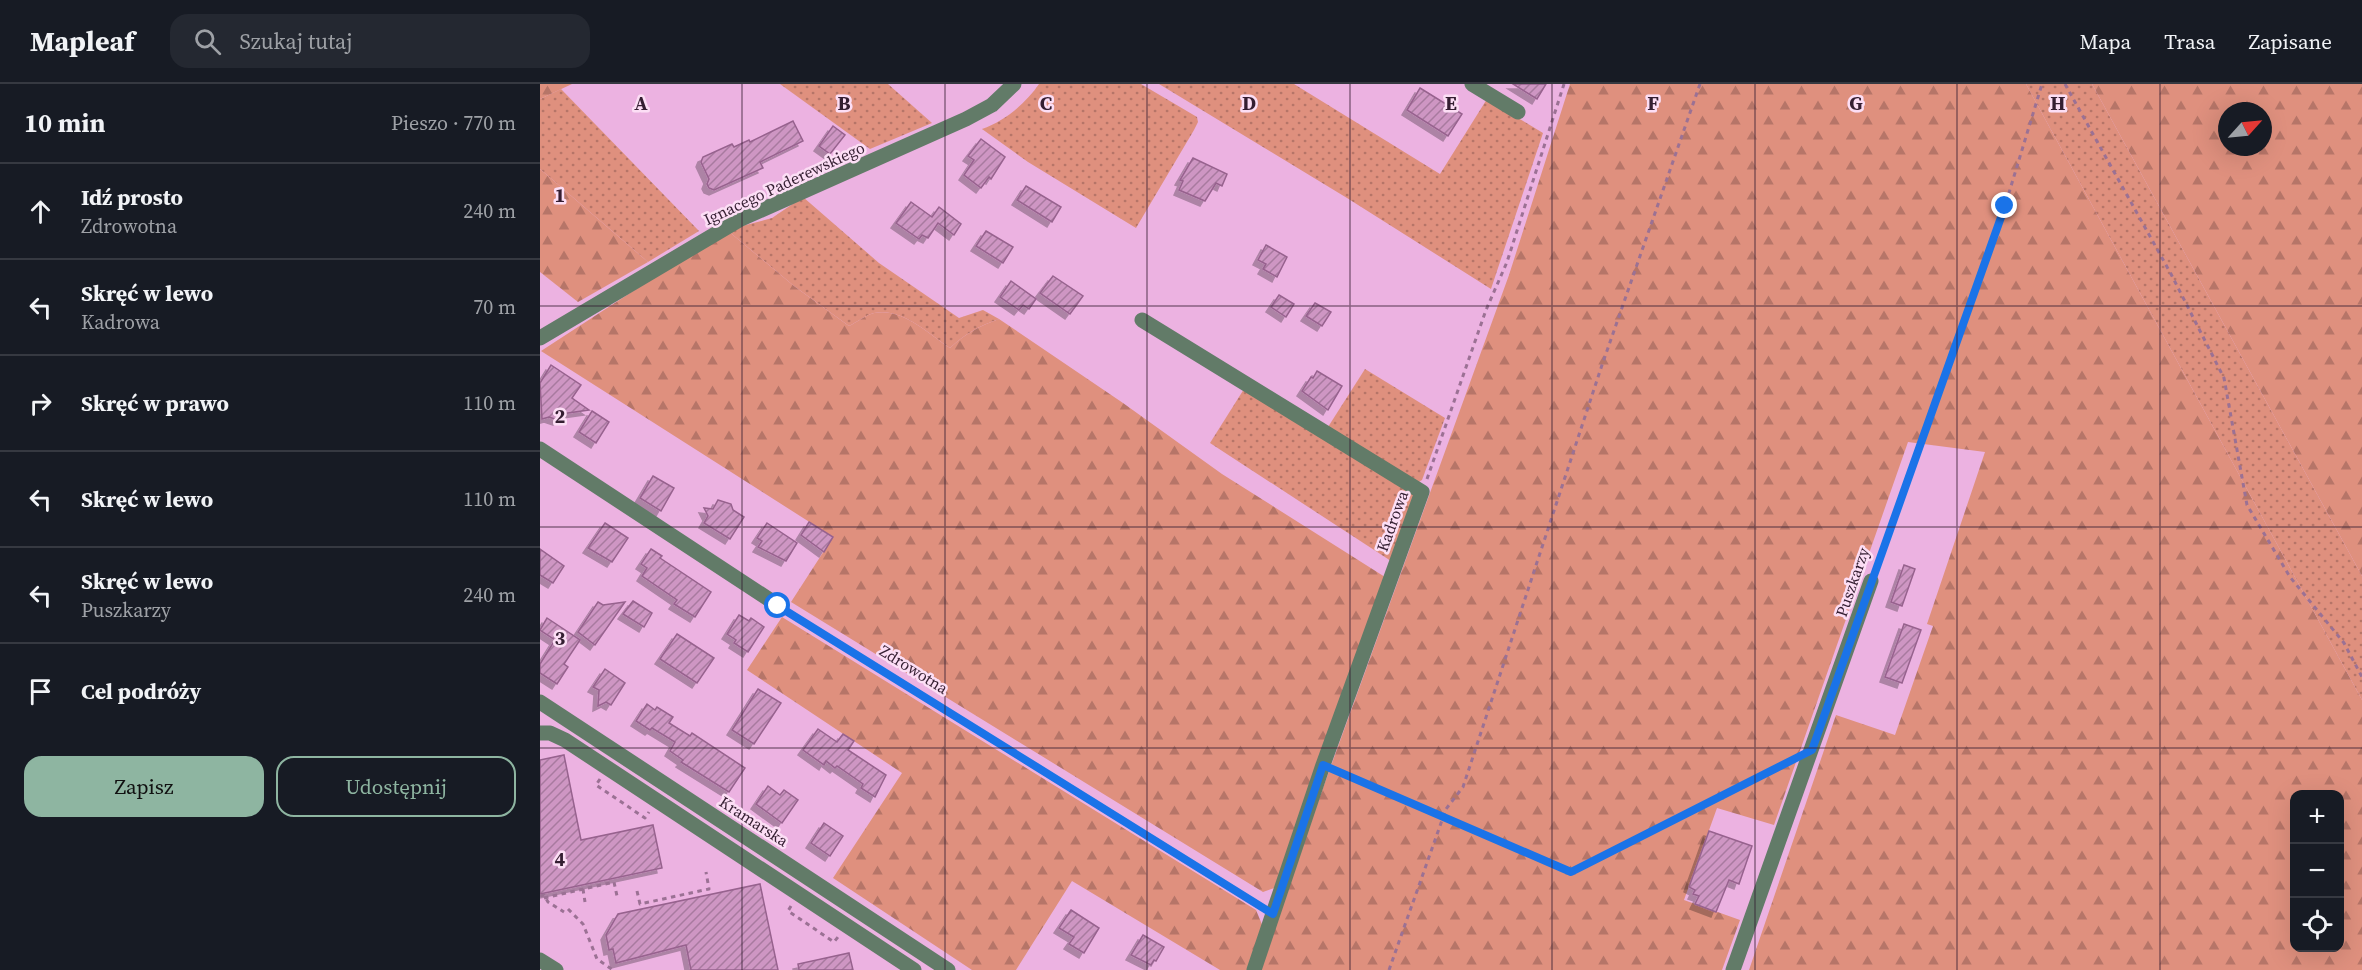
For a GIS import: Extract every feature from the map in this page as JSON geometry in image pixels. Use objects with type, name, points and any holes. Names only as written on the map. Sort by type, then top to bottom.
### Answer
[{"type":"street","name":"Ignacego Paderewskiego","points":[[540,338],[729,226],[966,119],[992,105],[1014,84]]},
{"type":"street","points":[[1472,84],[1518,112]]},
{"type":"street","points":[[1143,320],[1422,492]]},
{"type":"street","points":[[540,449],[778,606]]},
{"type":"street","name":"Kadrowa","points":[[1254,970],[1323,765],[1422,492]]},
{"type":"street","name":"Puszkarzy","points":[[1733,970],[1871,581]]},
{"type":"street","name":"Kramarska","points":[[540,702],[948,970]]},
{"type":"street","points":[[540,733],[550,733],[565,740],[914,970]]},
{"type":"street","points":[[540,960],[556,970]]},
{"type":"path","name":"Kadrowa","points":[[1422,492],[1486,310],[1507,262],[1564,84]]},
{"type":"path","points":[[1389,970],[1446,809],[1463,787],[1602,365],[1700,84]]},
{"type":"path","name":"Puszkarzy","points":[[1871,581],[2005,206],[2042,84]]},
{"type":"path","points":[[2065,84],[2155,244],[2224,378],[2247,505],[2290,577],[2344,643],[2362,677]]},
{"type":"path","name":"Zdrowotna","points":[[778,606],[1273,914]]},
{"type":"path","points":[[1323,765],[1571,872],[1812,750]]},
{"type":"path","points":[[637,891],[640,904],[710,889],[706,872]]},
{"type":"path","points":[[542,897],[614,882],[617,896]]},
{"type":"path","points":[[582,890],[585,902]]},
{"type":"path","points":[[542,897],[564,912]]},
{"type":"path","points":[[568,909],[583,924],[597,959],[613,970]]},
{"type":"green space","points":[[540,84],[572,84],[540,99]]},
{"type":"green space","points":[[780,84],[888,84],[932,123],[870,149]]},
{"type":"green space","points":[[1039,84],[1141,84],[1197,117],[1198,122],[1194,130],[1136,228],[1028,162],[982,129],[1014,111]]},
{"type":"green space","points":[[1159,84],[1294,84],[1440,174],[1487,99],[1543,133],[1491,289],[1347,198]]},
{"type":"green space","points":[[1570,84],[2026,84],[2362,700],[2362,970],[1749,970],[1836,715],[1895,735],[1933,626],[1927,624],[1985,452],[1908,442],[1774,825],[1717,808],[1684,900],[1740,920],[1722,970],[1257,970],[1509,275]]},
{"type":"green space","points":[[2026,84],[2092,84],[2362,576],[2362,700]]},
{"type":"green space","points":[[2092,84],[2362,84],[2362,576]]},
{"type":"green space","points":[[561,89],[699,231],[648,262],[540,169],[540,99]]},
{"type":"green space","points":[[540,169],[648,262],[578,302],[540,272]]},
{"type":"green space","points":[[803,197],[879,263],[959,318],[983,310],[999,319],[973,331],[950,348],[915,323],[895,314],[874,313],[849,326],[794,286],[727,230],[772,218]]},
{"type":"green space","points":[[727,230],[794,286],[849,326],[874,313],[895,314],[915,323],[950,348],[973,331],[999,319],[1222,474],[1385,577],[1277,887],[1263,892],[791,602],[833,537],[541,351]]},
{"type":"green space","points":[[1365,369],[1445,418],[1422,480],[1417,483],[1328,427]]},
{"type":"green space","points":[[1244,389],[1416,495],[1391,561],[1210,443]]},
{"type":"green space","points":[[782,617],[1256,910],[1263,927],[1249,970],[1220,970],[1072,881],[1016,970],[972,970],[833,878],[902,773],[747,670]]},
{"type":"building","points":[[1513,84],[1546,84],[1537,99]]},
{"type":"building","points":[[1420,88],[1462,114],[1448,136],[1407,110]]},
{"type":"building","points":[[793,121],[803,141],[760,162],[763,168],[714,190],[709,188],[707,184],[709,179],[701,162],[703,157],[732,144],[734,147],[749,140],[750,142]]},
{"type":"building","points":[[833,126],[845,135],[830,154],[819,146]]},
{"type":"building","points":[[981,139],[1005,157],[991,179],[989,177],[981,188],[964,175],[974,160],[968,156]]},
{"type":"building","points":[[1193,158],[1227,174],[1222,186],[1216,183],[1205,201],[1179,190],[1183,181],[1180,180]]},
{"type":"building","points":[[1026,186],[1061,207],[1052,222],[1017,200]]},
{"type":"building","points":[[911,202],[932,217],[939,207],[961,224],[954,235],[938,223],[928,238],[922,235],[919,239],[896,223]]},
{"type":"building","points":[[986,231],[1013,247],[1003,263],[976,246]]},
{"type":"building","points":[[1266,245],[1287,257],[1277,277],[1263,269],[1266,264],[1258,260]]},
{"type":"building","points":[[1053,276],[1083,296],[1070,314],[1040,293]]},
{"type":"building","points":[[1011,281],[1036,299],[1029,309],[1023,305],[1019,310],[1000,297]]},
{"type":"building","points":[[1279,295],[1294,304],[1286,317],[1271,307]]},
{"type":"building","points":[[1315,303],[1331,312],[1322,326],[1306,316]]},
{"type":"building","points":[[551,365],[581,385],[572,398],[589,410],[561,414],[558,420],[549,417],[542,419],[540,383]]},
{"type":"building","points":[[1317,371],[1342,386],[1328,410],[1302,391]]},
{"type":"building","points":[[592,411],[609,422],[596,443],[579,432]]},
{"type":"building","points":[[653,476],[674,488],[661,511],[640,498]]},
{"type":"building","points":[[718,500],[731,504],[733,510],[744,517],[730,539],[704,523],[708,516],[704,508],[713,509]]},
{"type":"building","points":[[809,522],[833,537],[824,552],[801,535]]},
{"type":"building","points":[[605,523],[628,538],[612,562],[588,548]]},
{"type":"building","points":[[767,523],[797,543],[786,561],[758,547],[762,541],[757,538]]},
{"type":"building","points":[[540,549],[564,566],[553,583],[540,575]]},
{"type":"building","points":[[651,549],[662,556],[660,558],[711,592],[695,617],[674,604],[677,600],[642,576],[647,568],[641,564]]},
{"type":"building","points":[[1904,565],[1915,569],[1902,606],[1891,602]]},
{"type":"building","points":[[633,601],[652,613],[644,627],[623,614]]},
{"type":"building","points":[[598,602],[603,605],[625,602],[595,645],[578,632]]},
{"type":"building","points":[[739,615],[749,621],[751,618],[764,627],[748,652],[734,643],[736,640],[727,634]]},
{"type":"building","points":[[547,618],[580,640],[564,664],[568,667],[557,684],[540,673],[540,664],[555,640],[540,630]]},
{"type":"building","points":[[1904,624],[1921,630],[1902,683],[1885,677]]},
{"type":"building","points":[[677,634],[714,658],[697,683],[660,659]]},
{"type":"building","points":[[605,669],[625,683],[611,705],[606,702],[598,706],[599,690],[593,687]]},
{"type":"building","points":[[758,689],[781,703],[754,744],[732,730]]},
{"type":"building","points":[[647,704],[673,717],[669,723],[690,736],[692,733],[745,768],[729,792],[681,762],[683,760],[670,751],[675,742],[636,721]]},
{"type":"building","points":[[818,729],[837,742],[843,734],[854,741],[848,750],[886,775],[875,797],[861,788],[863,784],[837,766],[835,768],[826,761],[824,765],[803,750]]},
{"type":"building","points":[[564,755],[581,840],[653,825],[662,868],[540,894],[540,760]]},
{"type":"building","points":[[768,786],[780,795],[784,790],[798,800],[782,823],[756,804]]},
{"type":"building","points":[[824,823],[843,836],[830,856],[811,843]]},
{"type":"building","points":[[1709,831],[1752,846],[1739,884],[1729,880],[1716,912],[1695,904],[1699,896],[1693,894],[1695,890],[1689,887]]},
{"type":"building","points":[[760,884],[778,970],[691,970],[686,945],[616,963],[613,949],[609,950],[606,935],[618,914]]},
{"type":"building","points":[[1071,910],[1099,928],[1084,953],[1069,944],[1074,937],[1059,928]]},
{"type":"building","points":[[1143,935],[1164,947],[1151,965],[1131,955]]},
{"type":"building","points":[[849,953],[853,970],[799,970],[798,964]]},
{"type":"route","points":[[778,606],[1273,914],[1323,765],[1571,872],[1812,750],[2005,206]]}]
